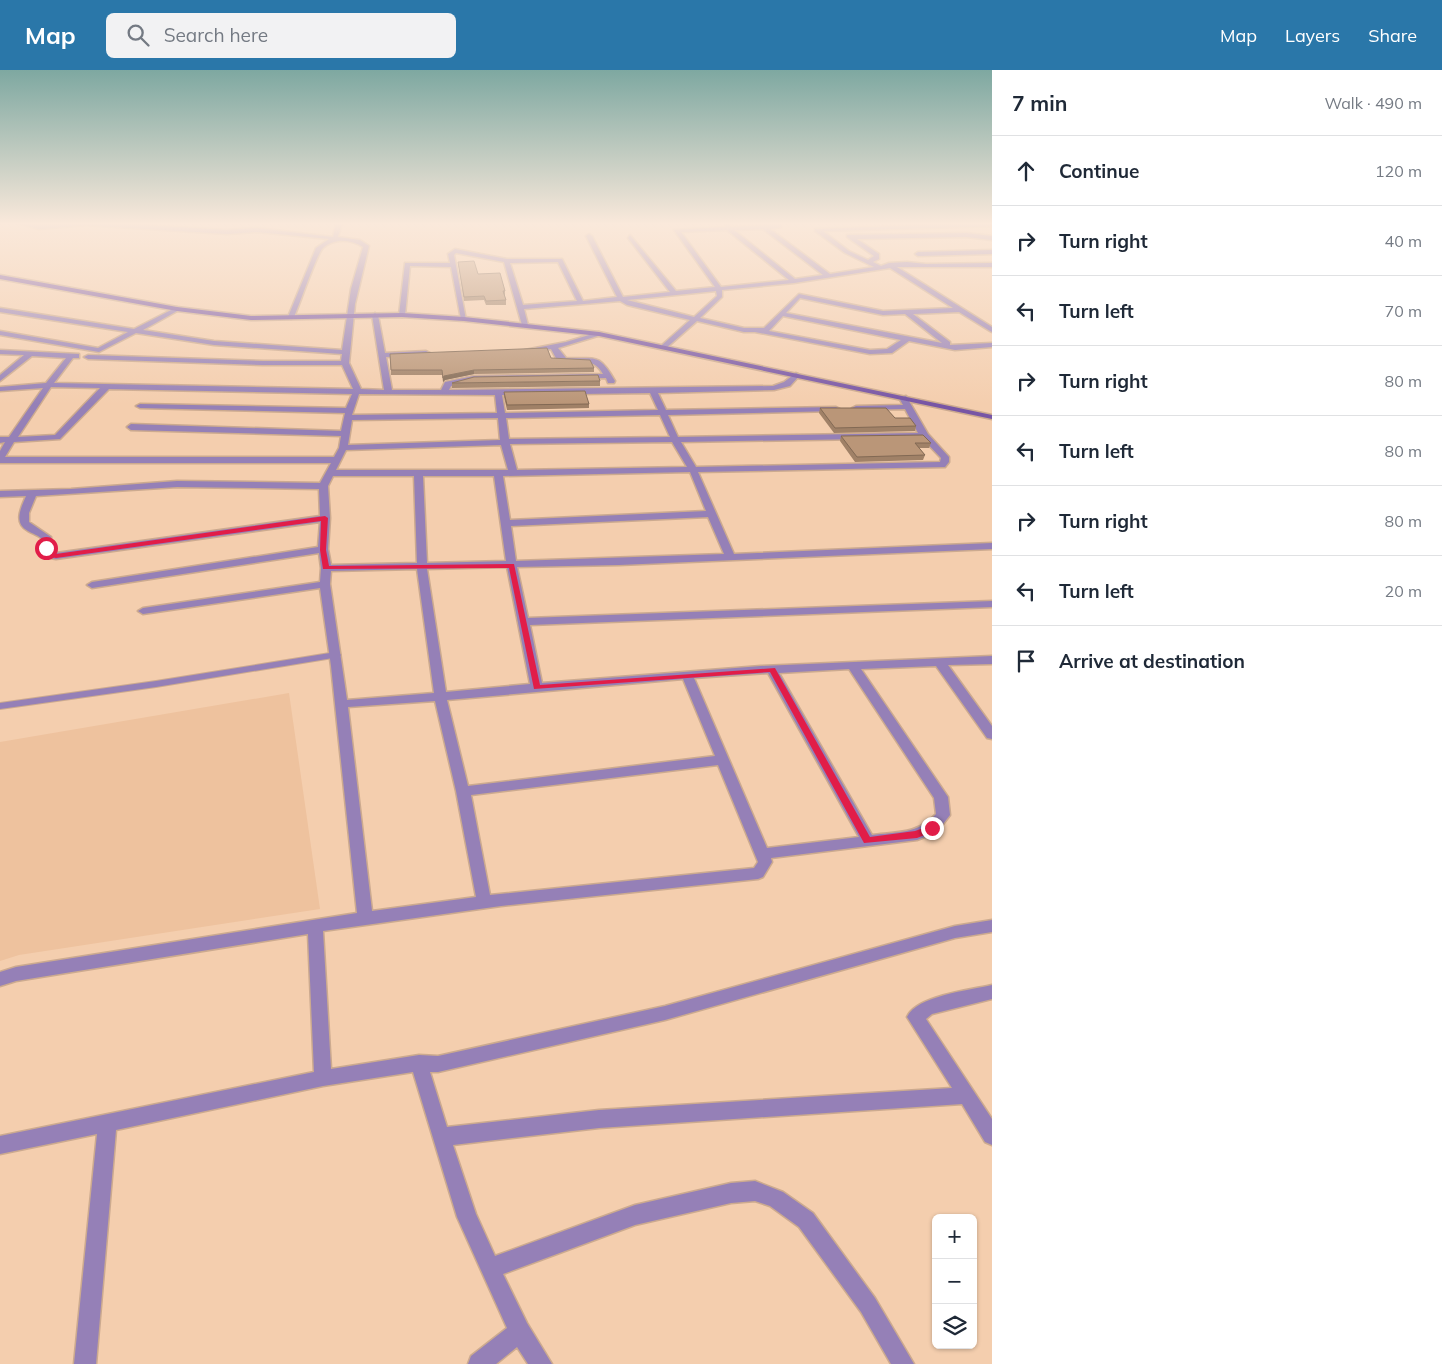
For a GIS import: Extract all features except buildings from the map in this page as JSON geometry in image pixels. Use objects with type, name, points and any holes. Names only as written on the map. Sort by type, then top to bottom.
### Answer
[{"type":"main road","points":[[35,283],[177,309],[251,318],[350,314],[402,315],[464,319],[599,334],[992,417]]},
{"type":"street","points":[[291,317],[305,283]]},
{"type":"street","points":[[356,283],[350,314],[345,363],[358,390],[349,414],[343,448],[323,486],[325,518],[323,550],[326,568],[324,584],[336,654],[340,704],[366,918]]},
{"type":"street","points":[[402,315],[405,283]]},
{"type":"street","points":[[457,283],[464,319]]},
{"type":"street","points":[[513,283],[525,325]]},
{"type":"street","points":[[571,283],[581,303]]},
{"type":"street","points":[[614,283],[621,299],[636,307],[696,320],[870,352],[889,351],[907,339]]},
{"type":"street","points":[[666,283],[674,293]]},
{"type":"street","points":[[665,347],[720,296],[719,289],[715,283]]},
{"type":"street","points":[[520,307],[581,303],[772,283]]},
{"type":"street","points":[[919,283],[992,330]]},
{"type":"street","points":[[756,331],[766,330],[799,296],[883,313],[962,310]]},
{"type":"street","points":[[88,356],[177,309]]},
{"type":"street","points":[[0,310],[214,343],[346,352]]},
{"type":"street","points":[[908,313],[947,344]]},
{"type":"street","points":[[782,314],[955,348],[992,345]]},
{"type":"street","points":[[375,315],[388,392]]},
{"type":"street","points":[[0,333],[99,350]]},
{"type":"street","points":[[522,350],[553,346],[599,334]]},
{"type":"street","points":[[553,346],[560,358],[564,360],[595,360],[600,362],[615,390]]},
{"type":"street","points":[[0,352],[263,363],[345,363]]},
{"type":"street","points":[[0,379],[31,353]]},
{"type":"street","points":[[382,355],[436,353]]},
{"type":"street","points":[[71,356],[48,385],[11,440],[0,460],[336,460]]},
{"type":"street","points":[[0,389],[48,385],[388,392],[774,388],[787,384],[796,375]]},
{"type":"street","points":[[444,392],[448,384],[474,378],[608,376]]},
{"type":"street","points":[[0,440],[57,437],[107,386]]},
{"type":"street","points":[[653,390],[662,412],[693,470],[730,557]]},
{"type":"street","points":[[498,392],[505,442],[513,473]]},
{"type":"street","points":[[330,473],[513,473],[942,465],[945,462],[944,457],[924,435],[903,398]]},
{"type":"street","points":[[140,406],[349,414],[501,414],[842,409]]},
{"type":"street","points":[[851,409],[908,407]]},
{"type":"street","points":[[130,427],[346,434]]},
{"type":"street","points":[[343,448],[675,438],[924,435]]},
{"type":"street","points":[[418,473],[422,567],[442,698],[484,902]]},
{"type":"street","points":[[498,473],[512,566],[537,688]]},
{"type":"street","points":[[0,494],[32,494],[177,484],[323,486]]},
{"type":"street","points":[[32,494],[22,518],[24,524],[29,528],[43,532],[47,539],[46,548],[48,555],[56,556],[325,518]]},
{"type":"street","points":[[506,523],[712,514]]},
{"type":"street","points":[[326,568],[512,566],[992,546]]},
{"type":"street","points":[[92,585],[323,550]]},
{"type":"street","points":[[143,611],[324,584]]},
{"type":"street","points":[[523,622],[992,604]]},
{"type":"street","points":[[340,704],[442,698],[687,675],[992,660]]},
{"type":"street","points":[[939,662],[992,735]]},
{"type":"street","points":[[762,854],[917,835],[932,828],[944,815],[941,797],[853,666]]},
{"type":"street","points":[[772,670],[868,841]]},
{"type":"street","points":[[0,979],[16,974],[366,918],[484,902],[758,873],[765,862],[687,675]]},
{"type":"street","points":[[462,791],[723,760]]},
{"type":"street","points":[[315,926],[323,1078]]},
{"type":"street","points":[[0,1145],[323,1078],[419,1063],[438,1064],[665,1013],[955,932],[992,926]]},
{"type":"street","points":[[990,1128],[915,1017],[928,1008],[992,992]]},
{"type":"street","points":[[419,1063],[467,1217],[519,1331],[541,1364]]},
{"type":"street","points":[[441,1137],[599,1119],[967,1095]]},
{"type":"street","points":[[85,1364],[107,1124]]},
{"type":"street","points":[[491,1268],[636,1215],[731,1193],[755,1191],[776,1199],[806,1220],[868,1305],[903,1364]]},
{"type":"street","points":[[479,1364],[519,1331]]},
{"type":"lane","points":[[0,706],[156,684],[336,654]]},
{"type":"shaded area","points":[[289,693],[320,909],[19,955],[0,961],[0,742]]},
{"type":"route","points":[[46,548],[48,555],[56,556],[325,518],[323,550],[326,568],[512,566],[537,688],[772,670],[868,841],[917,835],[932,828]]}]
